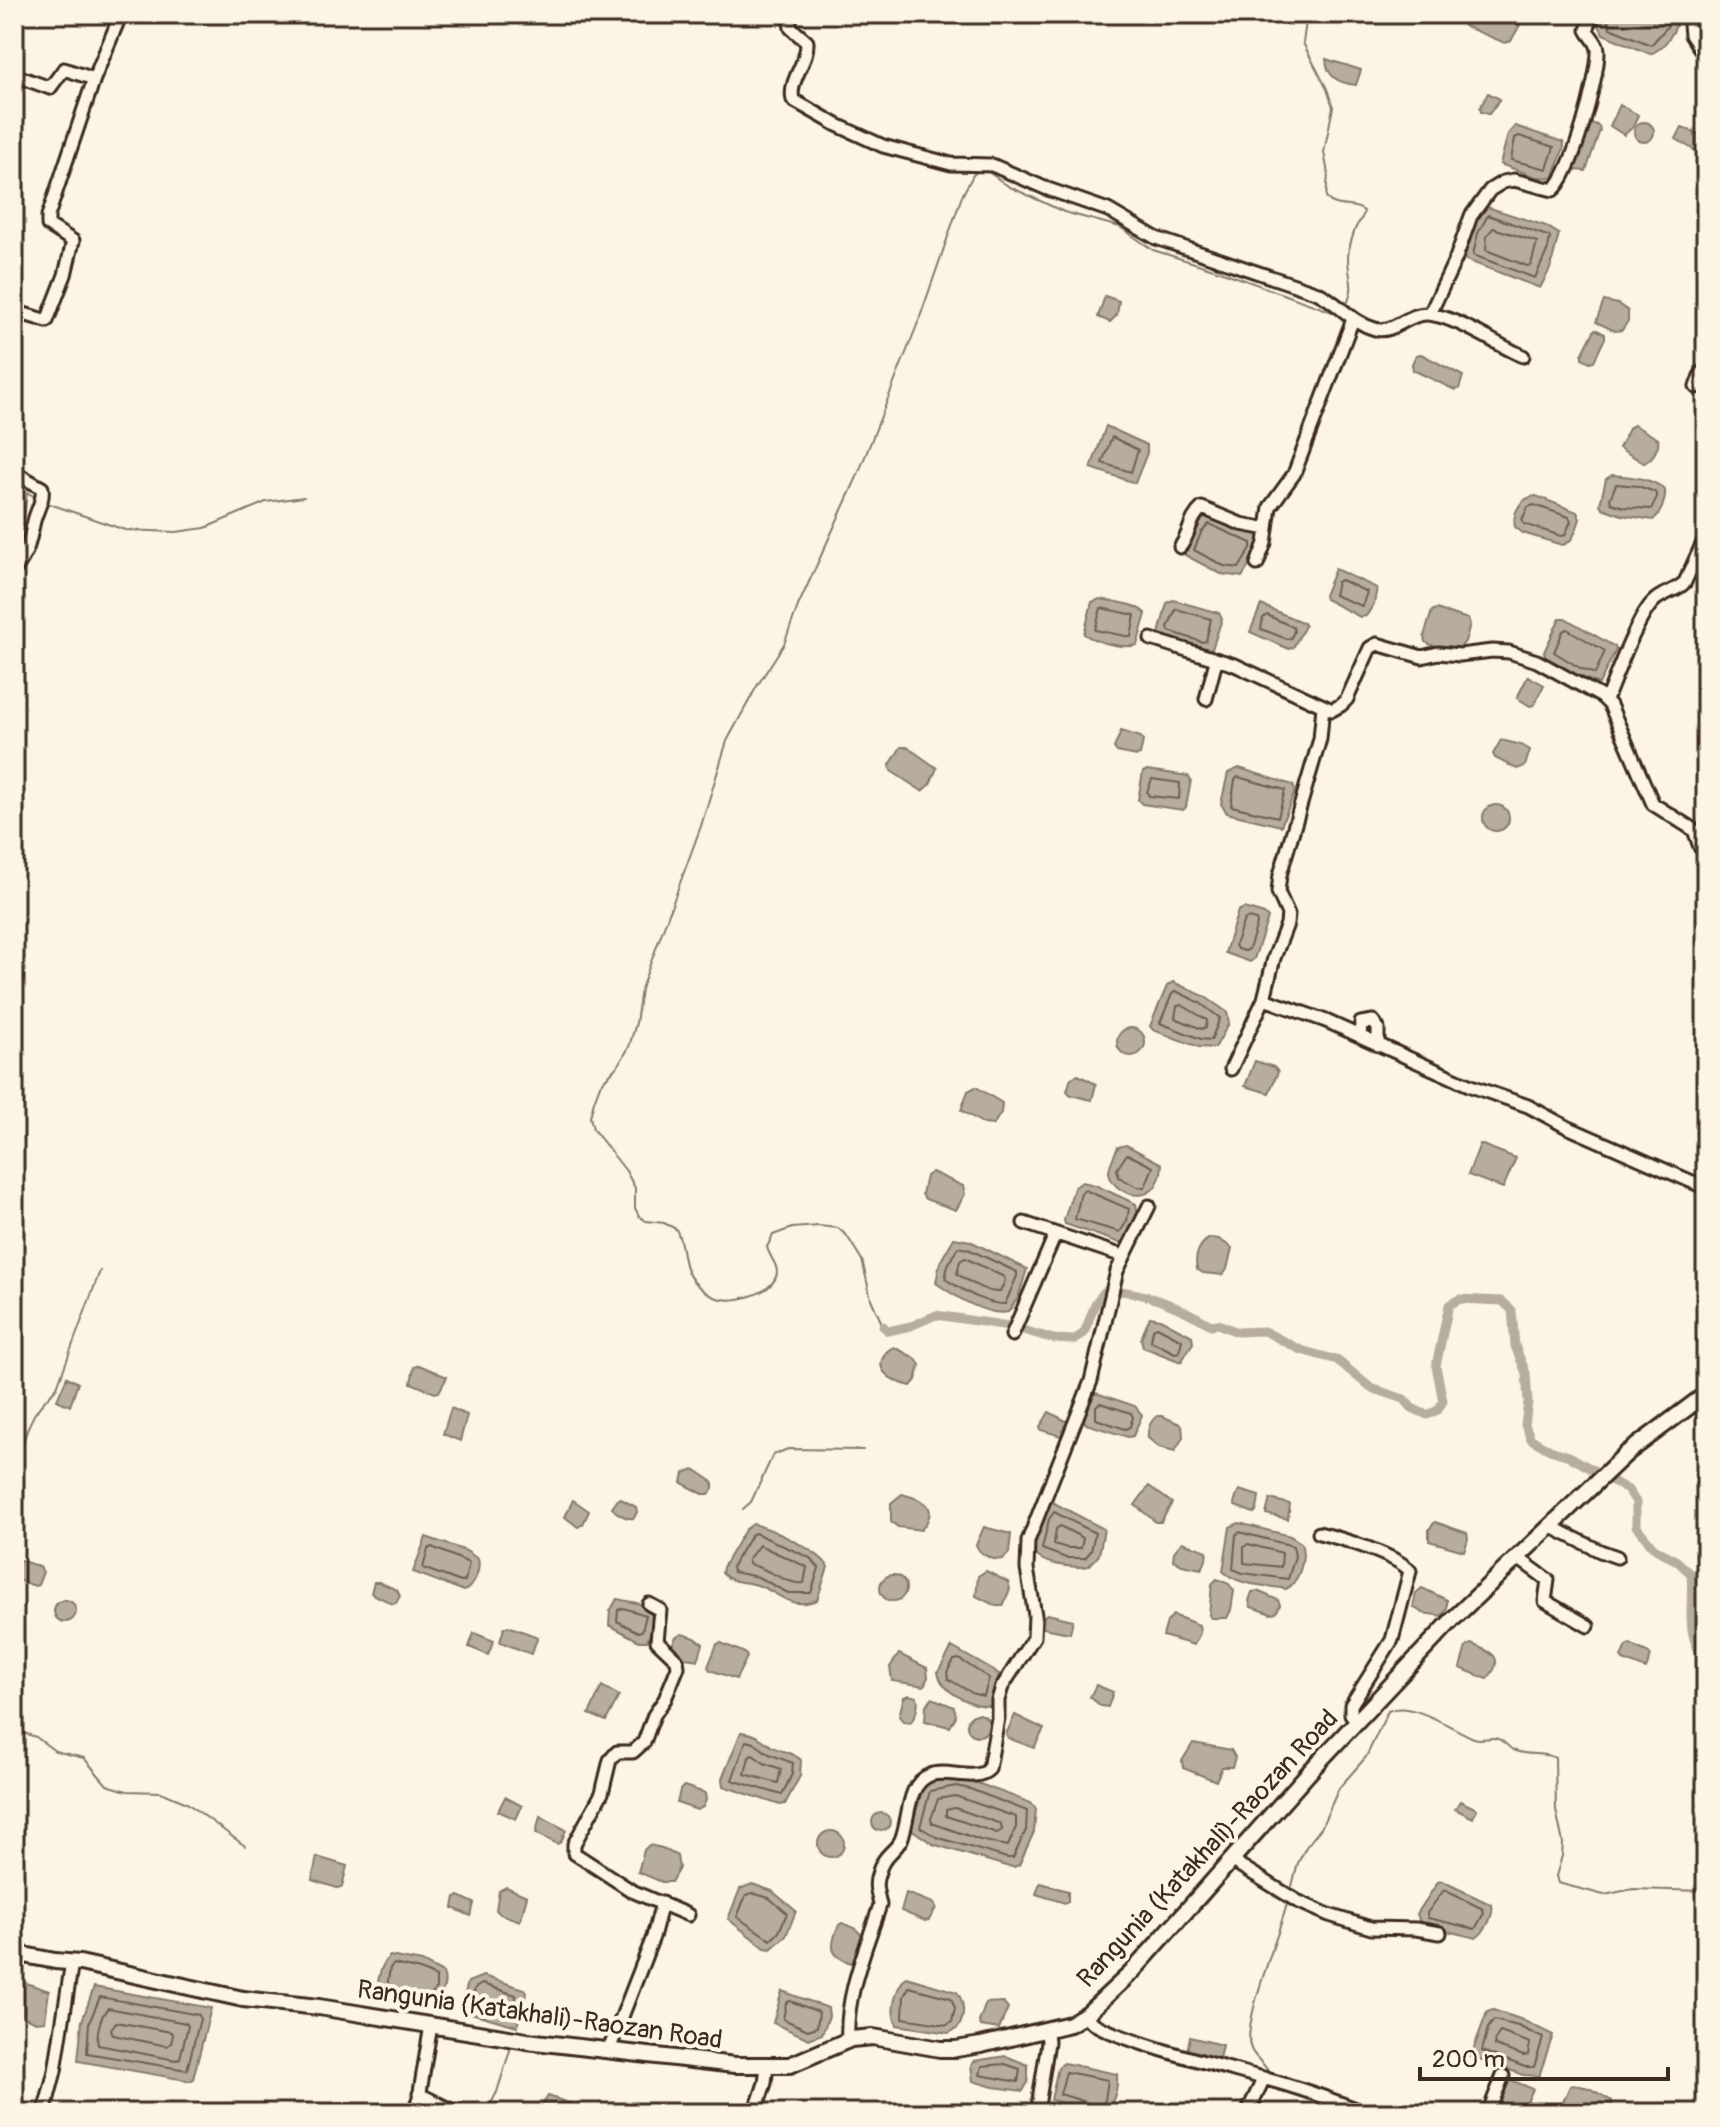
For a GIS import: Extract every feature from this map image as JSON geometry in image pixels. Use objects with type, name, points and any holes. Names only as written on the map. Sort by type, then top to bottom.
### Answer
[{"type":"main road","name":"Rangunia (Katakhali)-Raozan Road","points":[[14,1953],[72,1962],[243,1999],[319,2007],[527,2041],[735,2065],[800,2062],[848,2040],[873,2037],[956,2049],[1070,2024],[1084,2016],[1132,1972],[1357,1721],[1453,1619],[1593,1483],[1706,1394]]},
{"type":"street","points":[[14,311],[47,321],[65,275],[73,241],[51,228],[47,222],[94,79],[121,14]]},
{"type":"street","points":[[789,14],[791,28],[807,42],[805,58],[793,85],[792,96],[797,104],[871,141],[951,164],[992,165],[1108,210],[1156,238],[1328,297],[1348,314],[1374,329],[1385,330],[1410,317],[1430,314],[1523,356]]},
{"type":"street","points":[[1430,314],[1471,216],[1490,190],[1514,180],[1553,190],[1561,183],[1579,138],[1597,63],[1598,47],[1587,30],[1593,14]]},
{"type":"street","points":[[1689,14],[1691,35],[1706,57]]},
{"type":"street","points":[[14,75],[50,88],[64,69],[94,79]]},
{"type":"street","points":[[1257,564],[1265,543],[1270,507],[1294,474],[1348,314]]},
{"type":"street","points":[[1696,387],[1706,368]]},
{"type":"street","points":[[14,472],[42,488],[43,494],[31,541],[14,571]]},
{"type":"street","points":[[1180,547],[1184,544],[1192,518],[1202,508],[1255,528],[1267,529]]},
{"type":"street","points":[[1606,700],[1646,611],[1661,596],[1681,587],[1706,536]]},
{"type":"street","points":[[1151,639],[1235,665],[1332,710],[1341,705],[1370,648],[1377,644],[1422,657],[1438,653],[1460,655],[1492,651],[1509,652],[1537,661],[1606,700],[1653,804],[1694,830],[1700,847],[1706,852]]},
{"type":"street","points":[[1206,699],[1216,661]]},
{"type":"street","points":[[1231,1069],[1264,999],[1288,914],[1278,892],[1282,864],[1320,739],[1323,706]]},
{"type":"street","points":[[1264,999],[1326,1021],[1471,1086],[1537,1110],[1567,1127],[1706,1188]]},
{"type":"street","points":[[1360,1036],[1361,1023],[1373,1021],[1378,1028],[1378,1045]]},
{"type":"street","points":[[848,2040],[847,2027],[853,1998],[880,1905],[875,1889],[876,1878],[883,1860],[899,1844],[903,1835],[915,1788],[920,1780],[933,1773],[981,1775],[989,1769],[1002,1687],[1034,1637],[1035,1615],[1027,1569],[1028,1541],[1091,1381],[1117,1271],[1149,1206]]},
{"type":"street","points":[[1024,1223],[1123,1256]]},
{"type":"street","points":[[1012,1335],[1055,1235]]},
{"type":"street","points":[[1550,1526],[1617,1557]]},
{"type":"street","points":[[1319,1533],[1402,1563],[1410,1571],[1392,1640],[1351,1705],[1351,1714],[1357,1721]]},
{"type":"street","points":[[1518,1558],[1548,1580],[1544,1597],[1550,1606],[1588,1626]]},
{"type":"street","points":[[649,1604],[660,1610],[657,1641],[677,1660],[678,1667],[644,1742],[633,1752],[617,1752],[610,1760],[602,1793],[574,1844],[574,1853],[632,1891],[688,1915]]},
{"type":"street","points":[[1231,1860],[1297,1901],[1329,1915],[1371,1928],[1440,1933]]},
{"type":"street","points":[[609,2050],[653,1937],[662,1903]]},
{"type":"street","points":[[44,2113],[55,2071],[72,1962]]},
{"type":"street","points":[[1084,2016],[1093,2024],[1140,2041],[1366,2113]]},
{"type":"street","points":[[413,2113],[431,2025]]},
{"type":"street","points":[[1047,2031],[1037,2111],[1052,2113]]},
{"type":"street","points":[[755,2113],[765,2083],[767,2065]]},
{"type":"street","points":[[1488,2113],[1503,2076]]},
{"type":"street","points":[[1247,2113],[1264,2078]]},
{"type":"street","points":[[419,2094],[457,2113]]},
{"type":"water","points":[[1466,14],[1519,14],[1521,23],[1511,41],[1505,43],[1464,26],[1462,23]]},
{"type":"water","points":[[1599,14],[1679,14],[1669,38],[1661,48],[1650,54],[1603,34]]},
{"type":"water","points":[[1326,59],[1361,70],[1356,85],[1335,78]]},
{"type":"water","points":[[1488,93],[1500,99],[1489,114],[1481,112],[1480,108]]},
{"type":"water","points":[[1620,105],[1638,115],[1633,127],[1624,135],[1610,126]]},
{"type":"water","points":[[1589,122],[1599,126],[1600,130],[1586,171],[1576,170],[1574,165]]},
{"type":"water","points":[[1644,122],[1651,125],[1654,132],[1651,139],[1644,142],[1637,139],[1634,132],[1637,125]]},
{"type":"water","points":[[1515,126],[1563,142],[1553,178],[1536,177],[1500,164],[1508,134]]},
{"type":"water","points":[[1682,127],[1703,136],[1699,150],[1676,139]]},
{"type":"water","points":[[1484,206],[1546,226],[1559,234],[1550,269],[1540,288],[1466,260],[1469,232]]},
{"type":"water","points":[[1105,296],[1119,301],[1117,315],[1110,322],[1098,317]]},
{"type":"water","points":[[1604,301],[1618,304],[1628,311],[1628,321],[1622,330],[1615,331],[1596,322]]},
{"type":"water","points":[[1595,329],[1605,334],[1605,338],[1594,361],[1590,362],[1582,355]]},
{"type":"water","points":[[1421,354],[1463,376],[1459,389],[1455,390],[1413,370],[1416,355]]},
{"type":"water","points":[[1634,425],[1658,439],[1655,453],[1644,463],[1619,448]]},
{"type":"water","points":[[1106,426],[1147,445],[1147,453],[1135,483],[1091,468]]},
{"type":"water","points":[[1612,475],[1647,480],[1665,490],[1662,506],[1653,520],[1602,508],[1600,504],[1606,479]]},
{"type":"water","points":[[1536,496],[1577,512],[1580,519],[1572,538],[1566,543],[1562,545],[1523,533],[1515,527],[1519,507],[1526,499]]},
{"type":"water","points":[[1207,516],[1260,535],[1258,552],[1242,577],[1221,574],[1185,555],[1191,533]]},
{"type":"water","points":[[1335,569],[1377,588],[1374,604],[1366,616],[1360,617],[1325,599]]},
{"type":"water","points":[[1100,599],[1131,605],[1146,614],[1137,645],[1109,644],[1084,634],[1092,602]]},
{"type":"water","points":[[1173,600],[1219,613],[1222,619],[1212,649],[1201,650],[1159,634],[1167,603]]},
{"type":"water","points":[[1261,605],[1304,623],[1293,648],[1250,632]]},
{"type":"water","points":[[1436,609],[1468,619],[1467,637],[1460,646],[1445,648],[1425,642],[1432,611]]},
{"type":"water","points":[[1560,618],[1615,647],[1599,684],[1545,657],[1544,652]]},
{"type":"water","points":[[1528,676],[1544,685],[1534,705],[1530,706],[1517,698]]},
{"type":"water","points":[[1121,731],[1141,737],[1140,755],[1117,752],[1114,748]]},
{"type":"water","points":[[1501,740],[1530,750],[1525,766],[1517,769],[1495,758],[1493,754]]},
{"type":"water","points":[[901,747],[907,747],[937,768],[930,784],[922,791],[891,771],[890,765]]},
{"type":"water","points":[[1239,768],[1293,785],[1295,791],[1281,826],[1227,813],[1221,804],[1228,773]]},
{"type":"water","points":[[1143,772],[1188,776],[1191,780],[1183,810],[1142,804],[1138,800]]},
{"type":"water","points":[[1496,805],[1505,809],[1509,818],[1505,827],[1496,831],[1487,827],[1483,818],[1487,809]]},
{"type":"water","points":[[1244,908],[1268,918],[1254,959],[1250,962],[1225,953],[1238,911]]},
{"type":"water","points":[[1173,982],[1204,996],[1227,1012],[1229,1023],[1215,1048],[1199,1047],[1153,1030],[1150,1026],[1167,986]]},
{"type":"water","points":[[1131,1028],[1141,1032],[1145,1042],[1141,1052],[1131,1056],[1121,1052],[1117,1042],[1121,1032]]},
{"type":"water","points":[[1255,1061],[1274,1067],[1278,1072],[1269,1093],[1245,1086]]},
{"type":"water","points":[[1078,1075],[1096,1084],[1092,1100],[1071,1095],[1067,1091],[1071,1078]]},
{"type":"water","points":[[976,1087],[1002,1103],[1001,1113],[993,1125],[984,1124],[961,1110],[968,1091]]},
{"type":"water","points":[[1480,1144],[1516,1158],[1503,1188],[1468,1175]]},
{"type":"water","points":[[1126,1145],[1162,1164],[1159,1179],[1153,1189],[1145,1194],[1126,1192],[1111,1180],[1112,1159],[1118,1147]]},
{"type":"water","points":[[932,1172],[963,1186],[965,1194],[956,1210],[925,1199],[922,1194],[926,1176]]},
{"type":"water","points":[[1082,1182],[1136,1204],[1134,1226],[1120,1243],[1065,1224],[1074,1188]]},
{"type":"water","points":[[954,1238],[970,1241],[1027,1269],[1018,1298],[1008,1312],[980,1308],[936,1283],[940,1262]]},
{"type":"water","points":[[1210,1238],[1219,1239],[1232,1248],[1223,1275],[1203,1273],[1197,1269],[1198,1251]]},
{"type":"water","points":[[1150,1317],[1192,1336],[1193,1343],[1181,1362],[1143,1347],[1141,1338]]},
{"type":"water","points":[[894,1347],[915,1358],[920,1365],[911,1386],[894,1380],[883,1370],[882,1359]]},
{"type":"water","points":[[419,1365],[447,1377],[439,1392],[411,1383],[414,1367]]},
{"type":"water","points":[[67,1377],[78,1383],[70,1406],[57,1400]]},
{"type":"water","points":[[1096,1393],[1135,1406],[1142,1415],[1133,1436],[1086,1424],[1084,1420],[1089,1402]]},
{"type":"water","points":[[451,1408],[467,1415],[460,1441],[443,1434]]},
{"type":"water","points":[[1049,1412],[1068,1422],[1061,1436],[1041,1430]]},
{"type":"water","points":[[1157,1416],[1182,1425],[1183,1437],[1175,1451],[1159,1447],[1148,1438],[1151,1423]]},
{"type":"water","points":[[694,1469],[713,1482],[709,1494],[682,1483],[684,1473]]},
{"type":"water","points":[[1149,1486],[1172,1503],[1161,1522],[1156,1522],[1135,1505]]},
{"type":"water","points":[[1239,1490],[1259,1496],[1254,1513],[1235,1506]]},
{"type":"water","points":[[902,1494],[923,1502],[930,1510],[921,1530],[898,1527],[891,1522],[891,1503]]},
{"type":"water","points":[[619,1498],[636,1507],[634,1518],[622,1516],[612,1508]]},
{"type":"water","points":[[1270,1499],[1290,1504],[1288,1519],[1266,1514]]},
{"type":"water","points":[[573,1500],[589,1511],[583,1524],[578,1527],[565,1517]]},
{"type":"water","points":[[1052,1502],[1104,1529],[1099,1555],[1089,1566],[1056,1564],[1035,1554],[1035,1535],[1044,1511]]},
{"type":"water","points":[[1435,1522],[1467,1533],[1464,1551],[1429,1541],[1429,1529]]},
{"type":"water","points":[[1239,1523],[1290,1536],[1301,1543],[1301,1569],[1291,1586],[1286,1589],[1253,1584],[1236,1580],[1223,1571],[1230,1527]]},
{"type":"water","points":[[753,1524],[795,1541],[824,1561],[828,1567],[817,1600],[792,1602],[765,1588],[734,1581],[722,1573],[745,1530]]},
{"type":"water","points":[[984,1527],[1011,1534],[1009,1553],[1003,1559],[987,1556],[978,1549],[976,1545]]},
{"type":"water","points":[[426,1537],[466,1551],[478,1559],[478,1573],[468,1589],[464,1591],[413,1572]]},
{"type":"water","points":[[1182,1542],[1207,1551],[1202,1569],[1173,1560],[1174,1552]]},
{"type":"water","points":[[14,1558],[40,1567],[43,1572],[38,1585],[14,1579]]},
{"type":"water","points":[[986,1571],[1008,1582],[1010,1589],[1003,1606],[996,1606],[976,1596],[978,1576]]},
{"type":"water","points":[[893,1575],[902,1579],[906,1588],[902,1597],[893,1601],[884,1597],[880,1588],[884,1579]]},
{"type":"water","points":[[1217,1579],[1229,1584],[1234,1591],[1227,1618],[1211,1618],[1209,1615],[1212,1584]]},
{"type":"water","points":[[374,1582],[397,1590],[400,1596],[396,1603],[371,1593]]},
{"type":"water","points":[[1422,1588],[1447,1600],[1442,1616],[1423,1613],[1413,1607],[1416,1593]]},
{"type":"water","points":[[1257,1591],[1278,1600],[1280,1605],[1276,1613],[1251,1607],[1252,1592]]},
{"type":"water","points":[[617,1599],[641,1604],[654,1612],[654,1623],[647,1641],[639,1641],[609,1625],[610,1611]]},
{"type":"water","points":[[65,1600],[73,1603],[76,1611],[73,1619],[65,1622],[57,1619],[54,1611],[57,1603]]},
{"type":"water","points":[[1047,1614],[1073,1620],[1070,1633],[1043,1628]]},
{"type":"water","points":[[1173,1615],[1199,1625],[1200,1633],[1194,1645],[1163,1636],[1167,1622]]},
{"type":"water","points":[[508,1626],[538,1637],[531,1654],[500,1642],[504,1628]]},
{"type":"water","points":[[474,1633],[494,1641],[488,1655],[469,1647]]},
{"type":"water","points":[[682,1634],[703,1644],[698,1660],[679,1657],[671,1649],[675,1638]]},
{"type":"water","points":[[717,1644],[745,1653],[747,1657],[736,1679],[708,1667]]},
{"type":"water","points":[[1471,1644],[1490,1653],[1496,1660],[1493,1672],[1487,1679],[1460,1668],[1466,1647]]},
{"type":"water","points":[[1630,1644],[1651,1656],[1646,1669],[1621,1657]]},
{"type":"water","points":[[952,1647],[999,1674],[991,1706],[958,1697],[945,1686],[938,1672]]},
{"type":"water","points":[[899,1654],[927,1668],[928,1677],[924,1686],[892,1681],[890,1667]]},
{"type":"water","points":[[1096,1685],[1113,1692],[1108,1707],[1101,1706],[1090,1697]]},
{"type":"water","points":[[602,1686],[619,1696],[606,1721],[589,1714]]},
{"type":"water","points":[[909,1695],[918,1700],[910,1722],[903,1721],[899,1716],[904,1697]]},
{"type":"water","points":[[932,1698],[954,1707],[956,1716],[950,1727],[925,1721],[926,1705]]},
{"type":"water","points":[[978,1714],[989,1725],[978,1736],[967,1725]]},
{"type":"water","points":[[1015,1715],[1044,1729],[1034,1748],[1008,1738],[1006,1734]]},
{"type":"water","points":[[741,1732],[801,1760],[800,1776],[785,1804],[723,1786],[722,1779]]},
{"type":"water","points":[[1193,1743],[1231,1750],[1235,1757],[1232,1767],[1222,1767],[1216,1781],[1183,1768],[1182,1761]]},
{"type":"water","points":[[957,1778],[1031,1803],[1036,1809],[1034,1832],[1019,1865],[1006,1866],[933,1844],[911,1829],[923,1787],[928,1782]]},
{"type":"water","points":[[684,1786],[705,1793],[703,1807],[697,1810],[677,1803]]},
{"type":"water","points":[[505,1797],[522,1806],[516,1819],[498,1811]]},
{"type":"water","points":[[1460,1801],[1477,1809],[1473,1818],[1455,1809]]},
{"type":"water","points":[[881,1813],[890,1822],[881,1831],[872,1822]]},
{"type":"water","points":[[540,1816],[566,1830],[561,1842],[557,1844],[536,1833]]},
{"type":"water","points":[[831,1831],[840,1835],[844,1844],[840,1853],[831,1857],[822,1853],[818,1844],[822,1835]]},
{"type":"water","points":[[649,1845],[677,1856],[679,1868],[671,1882],[662,1882],[638,1872],[644,1850]]},
{"type":"water","points":[[317,1857],[347,1866],[342,1887],[312,1880]]},
{"type":"water","points":[[1442,1881],[1492,1905],[1488,1923],[1476,1938],[1421,1925],[1417,1914],[1438,1882]]},
{"type":"water","points":[[1040,1883],[1068,1891],[1068,1901],[1065,1903],[1036,1894]]},
{"type":"water","points":[[752,1884],[772,1891],[796,1911],[786,1936],[771,1949],[765,1948],[728,1919],[740,1889]]},
{"type":"water","points":[[506,1887],[527,1896],[520,1921],[496,1910],[499,1891]]},
{"type":"water","points":[[906,1893],[933,1903],[936,1908],[929,1920],[901,1911]]},
{"type":"water","points":[[455,1897],[474,1903],[471,1916],[453,1908]]},
{"type":"water","points":[[842,1923],[855,1928],[865,1939],[855,1964],[840,1958],[834,1950],[834,1939]]},
{"type":"water","points":[[390,1956],[422,1962],[443,1973],[444,1986],[434,2005],[424,2006],[379,1992],[380,1973]]},
{"type":"water","points":[[14,1974],[23,1982],[49,1991],[45,2021],[36,2022],[14,2013]]},
{"type":"water","points":[[483,1976],[525,1989],[527,1992],[517,2026],[467,2012],[463,2001],[468,1982]]},
{"type":"water","points":[[906,1977],[957,1992],[963,2010],[958,2028],[949,2033],[897,2025],[895,2000]]},
{"type":"water","points":[[94,1987],[211,2008],[193,2079],[78,2061],[82,2021]]},
{"type":"water","points":[[782,1991],[828,2008],[829,2016],[822,2034],[809,2039],[773,2023]]},
{"type":"water","points":[[1003,2002],[1008,2008],[999,2029],[981,2026],[979,2022],[986,2003]]},
{"type":"water","points":[[1493,2010],[1553,2035],[1539,2076],[1523,2075],[1471,2056],[1487,2012]]},
{"type":"water","points":[[1190,2037],[1222,2045],[1219,2059],[1188,2052]]},
{"type":"water","points":[[1006,2056],[1028,2065],[1028,2082],[1023,2091],[973,2081],[971,2065],[974,2061]]},
{"type":"water","points":[[1064,2063],[1117,2074],[1116,2092],[1108,2108],[1098,2113],[1051,2100],[1058,2067]]},
{"type":"water","points":[[1507,2081],[1533,2089],[1522,2113],[1509,2113],[1511,2107],[1500,2102]]},
{"type":"water","points":[[1570,2086],[1589,2088],[1612,2101],[1611,2113],[1576,2113],[1564,2107]]},
{"type":"water","points":[[548,2096],[598,2113],[537,2113]]},
{"type":"waterway","points":[[1307,14],[1303,43],[1333,107],[1324,152],[1328,174],[1326,198],[1335,204],[1364,211],[1349,251],[1351,288],[1345,308]]},
{"type":"waterway","points":[[883,1326],[871,1299],[862,1260],[838,1228],[792,1228],[773,1235],[767,1247],[775,1265],[776,1277],[772,1284],[757,1294],[730,1300],[706,1293],[690,1276],[676,1229],[639,1216],[635,1208],[635,1188],[626,1171],[593,1129],[590,1117],[600,1085],[620,1063],[629,1047],[641,989],[701,826],[727,741],[784,644],[857,477],[919,320],[962,196],[973,175],[978,171],[987,171],[1008,186],[1064,212],[1120,227],[1153,250],[1338,314]]},
{"type":"waterway","points":[[14,485],[37,498]]},
{"type":"waterway","points":[[14,553],[22,535],[27,493]]},
{"type":"waterway","points":[[47,503],[125,530],[176,532],[205,528],[266,502],[304,497]]},
{"type":"waterway","points":[[14,1465],[32,1418],[57,1387],[100,1271]]},
{"type":"waterway","points":[[883,1326],[888,1331],[911,1326],[936,1315],[1009,1326],[1054,1339],[1074,1340],[1084,1333],[1096,1302],[1104,1292],[1130,1292],[1173,1306],[1211,1325],[1218,1324],[1237,1332],[1264,1331],[1301,1350],[1337,1360],[1371,1388],[1404,1399],[1412,1408],[1427,1415],[1438,1410],[1443,1401],[1436,1366],[1449,1305],[1460,1299],[1502,1301],[1512,1310],[1515,1346],[1526,1373],[1528,1402],[1525,1425],[1531,1439],[1569,1456],[1628,1490],[1636,1502],[1636,1526],[1654,1548],[1677,1561],[1691,1574],[1692,1630],[1706,1663]]},
{"type":"waterway","points":[[743,1509],[751,1502],[773,1455],[788,1449],[863,1450]]},
{"type":"waterway","points":[[1291,1890],[1306,1847],[1321,1828],[1339,1788],[1366,1757],[1388,1711],[1408,1709],[1474,1738],[1498,1739],[1518,1752],[1555,1758],[1556,1810],[1563,1843],[1556,1876],[1558,1883],[1604,1895],[1633,1889],[1706,1891]]},
{"type":"waterway","points":[[14,1730],[36,1737],[55,1751],[84,1758],[107,1785],[127,1791],[161,1792],[187,1803],[245,1846]]},
{"type":"waterway","points":[[1270,2076],[1250,2046],[1249,2033],[1257,1996],[1288,1900]]},
{"type":"waterway","points":[[486,2113],[497,2092],[511,2047]]},
{"type":"waterway","points":[[1256,2113],[1268,2086]]}]
